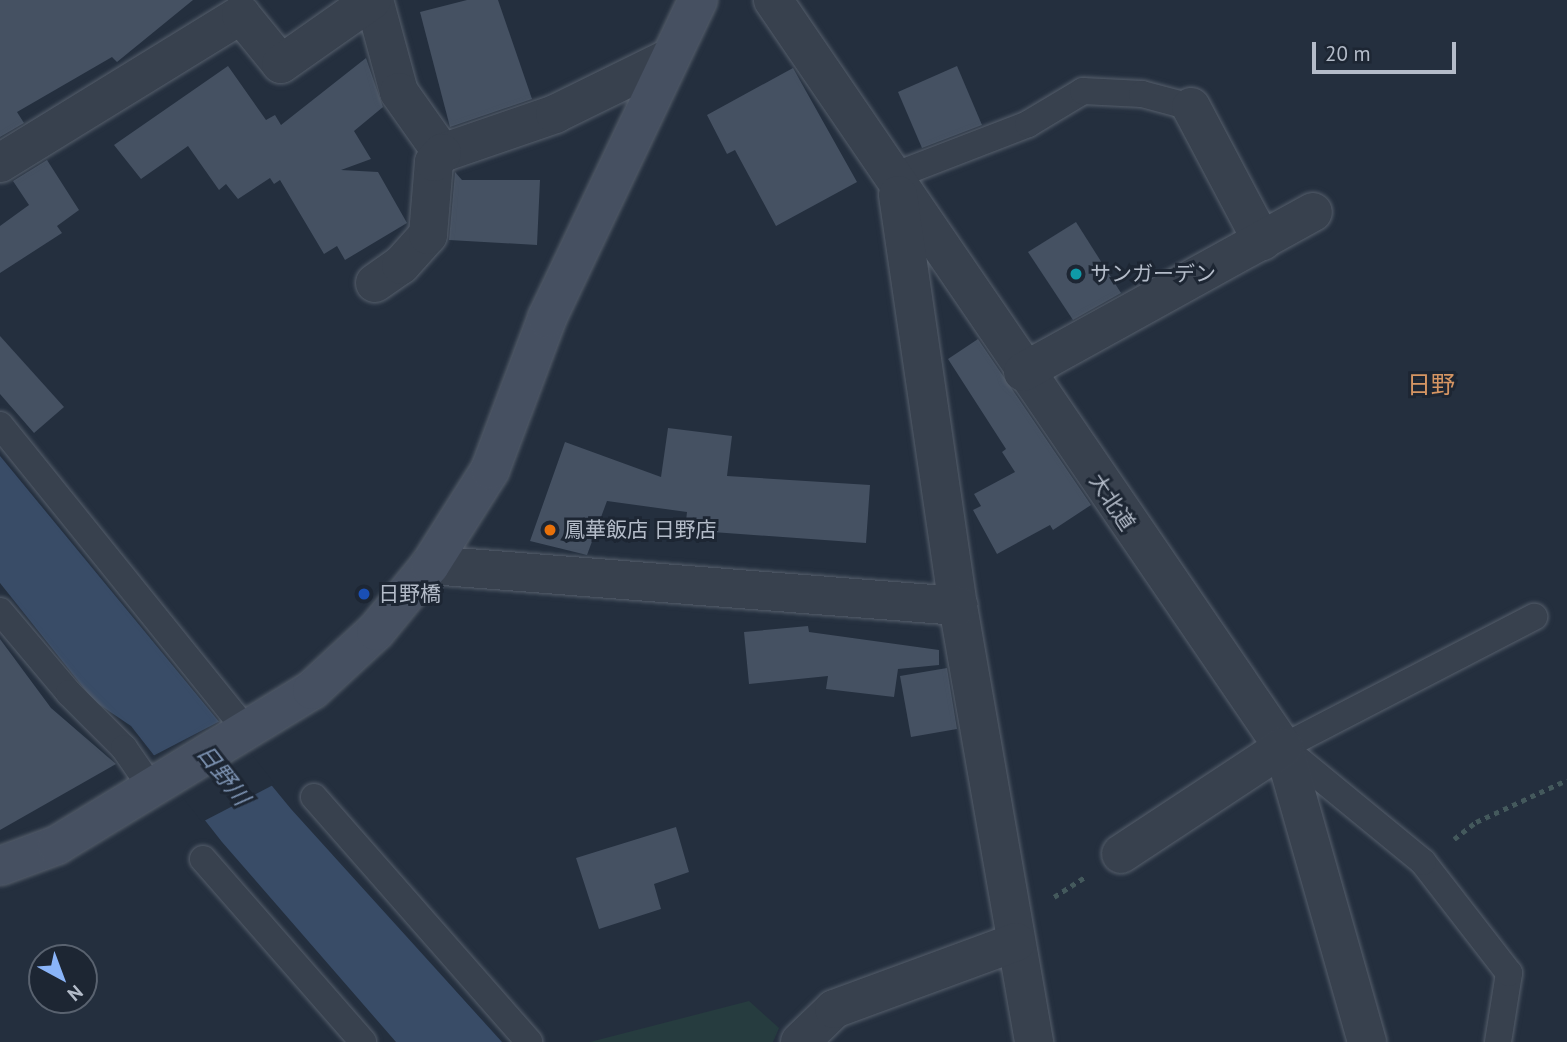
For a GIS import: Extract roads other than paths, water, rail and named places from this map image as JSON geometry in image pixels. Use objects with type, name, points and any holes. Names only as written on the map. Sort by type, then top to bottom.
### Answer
[{"type":"street","points":[[0,163],[235,8],[281,64],[373,0],[399,92],[442,153]]},
{"type":"street","points":[[0,866],[57,845],[312,690],[376,631],[430,565],[490,470],[547,318],[698,0]]},
{"type":"street","name":"大北道","points":[[773,0],[1023,372],[1283,747],[1367,1042]]},
{"type":"street","points":[[375,283],[401,265],[428,236],[434,162],[442,153],[555,114],[669,58]]},
{"type":"street","points":[[1191,107],[1262,241]]},
{"type":"street","points":[[894,181],[958,606],[1034,1042]]},
{"type":"street","points":[[1023,372],[1313,212]]},
{"type":"street","points":[[430,565],[958,606]]},
{"type":"street","points":[[1121,854],[1283,747]]},
{"type":"street","points":[[800,1042],[834,1009],[1016,942]]},
{"type":"lane","points":[[894,181],[1028,124],[1083,91],[1142,94],[1191,107]]},
{"type":"lane","points":[[0,425],[239,736]]},
{"type":"lane","points":[[0,611],[69,693],[159,783]]},
{"type":"lane","points":[[1498,1042],[1509,973],[1423,862],[1283,747],[1534,617]]},
{"type":"lane","points":[[314,797],[529,1042]]},
{"type":"lane","points":[[203,859],[363,1042]]},
{"type":"water","name":"日野川","points":[[0,456],[291,809],[502,1042],[396,1042],[222,842],[131,726],[94,701],[0,583]]},
{"type":"place","name":"サンガーデン","points":[[1076,274]]},
{"type":"place","name":"鳳華飯店 日野店","points":[[550,530]]},
{"type":"place","name":"日野橋","points":[[364,594]]},
{"type":"district","name":"日野","points":[[1431,385]]}]
